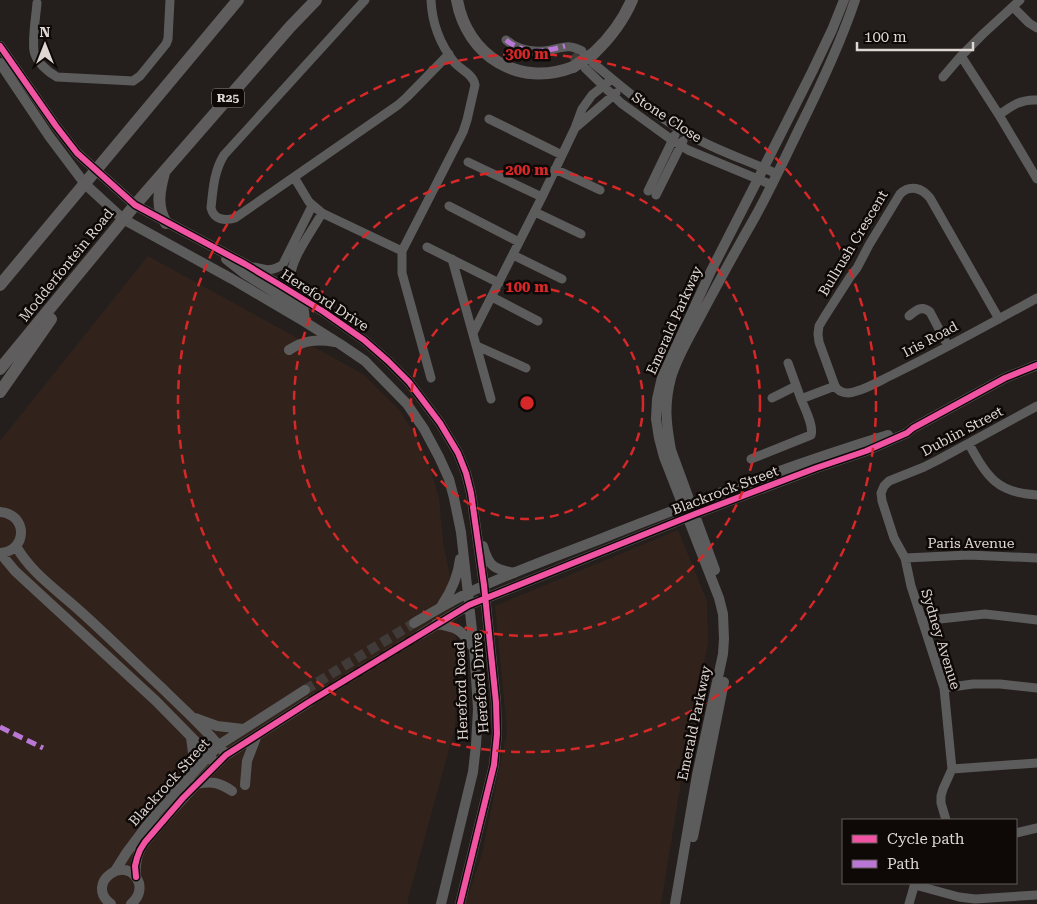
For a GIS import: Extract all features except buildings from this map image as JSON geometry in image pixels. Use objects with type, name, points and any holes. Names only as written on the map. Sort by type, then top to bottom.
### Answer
[{"type":"main road","points":[[0,285],[238,0]]},
{"type":"main road","name":"Modderfontein Road","points":[[0,369],[134,205],[283,34],[316,0]]},
{"type":"main road","points":[[457,0],[459,13],[465,27],[483,51],[496,62],[513,70],[531,74],[562,72],[590,56],[614,32],[624,18],[632,0]]},
{"type":"main road","points":[[164,171],[159,201],[160,210],[166,223]]},
{"type":"main road","points":[[0,392],[51,318],[67,288]]},
{"type":"street","points":[[37,3],[34,53],[49,73],[57,77],[133,81],[140,76],[166,44],[168,39],[170,0]]},
{"type":"street","points":[[365,0],[224,155],[216,172],[211,208],[217,217],[222,220],[235,218],[294,177],[407,97],[449,54]]},
{"type":"street","points":[[431,0],[435,27],[439,36],[449,54],[458,66],[472,78],[475,85],[467,120],[402,251],[402,273],[431,378]]},
{"type":"street","name":"Emerald Parkway","points":[[679,904],[717,720],[729,647],[727,613],[722,588],[664,457],[656,418],[657,399],[662,377],[711,270],[816,63],[844,0]]},
{"type":"street","name":"Emerald Parkway","points":[[687,506],[671,450],[668,432],[666,404],[671,376],[695,327],[772,185],[840,44],[855,0]]},
{"type":"street","points":[[943,77],[983,34],[1020,0]]},
{"type":"street","points":[[1013,7],[1028,23],[1037,28]]},
{"type":"street","points":[[506,40],[514,47],[528,51],[544,51],[565,46],[576,48],[590,56]]},
{"type":"street","name":"Stone Close","points":[[565,46],[577,64],[612,96],[676,143],[772,185]]},
{"type":"street","name":"Hereford Drive","points":[[1,51],[76,153],[134,205],[244,264],[302,298],[364,340],[409,382],[440,423],[458,453],[466,474],[474,511],[486,598],[497,716],[494,765],[460,904]]},
{"type":"street","name":"Stone Close","points":[[590,56],[622,88],[687,134],[777,174]]},
{"type":"street","points":[[961,56],[1037,179]]},
{"type":"street","name":"Hereford Drive","points":[[0,63],[54,143],[85,184],[123,219],[232,279],[340,344],[365,361],[407,404],[424,429],[449,479],[461,532],[468,593]]},
{"type":"street","points":[[473,333],[542,197],[582,109],[586,102],[612,78]]},
{"type":"street","points":[[575,128],[622,88]]},
{"type":"street","points":[[998,114],[1021,101],[1037,100]]},
{"type":"street","points":[[489,119],[562,155]]},
{"type":"street","points":[[652,193],[676,143],[678,128]]},
{"type":"street","points":[[676,143],[687,134]]},
{"type":"street","points":[[468,162],[542,197]]},
{"type":"street","points":[[555,169],[600,190]]},
{"type":"street","points":[[294,177],[306,199],[322,213],[402,251]]},
{"type":"street","name":"Bullrush Crescent","points":[[835,386],[819,342],[819,326],[857,268],[900,194],[905,189],[919,188],[930,198],[998,319]]},
{"type":"street","points":[[244,264],[264,270],[272,270],[283,264],[312,206]]},
{"type":"street","points":[[449,206],[520,242]]},
{"type":"street","points":[[534,212],[581,234]]},
{"type":"street","points":[[302,298],[291,282],[291,271],[294,260],[322,213]]},
{"type":"street","points":[[427,247],[499,283]]},
{"type":"street","points":[[219,251],[244,274],[304,311],[305,322]]},
{"type":"street","points":[[513,255],[562,279]]},
{"type":"street","points":[[452,259],[491,399]]},
{"type":"street","points":[[492,298],[538,321]]},
{"type":"street","name":"Iris Road","points":[[835,386],[838,390],[849,393],[865,388],[921,361],[1037,298]]},
{"type":"street","points":[[909,316],[918,309],[927,309],[948,346]]},
{"type":"street","points":[[289,350],[312,340],[340,344]]},
{"type":"street","points":[[477,346],[526,368]]},
{"type":"street","points":[[751,459],[811,436],[812,426],[788,363]]},
{"type":"street","name":"Blackrock Street","points":[[421,634],[469,605],[486,598],[691,516],[866,451],[907,433],[1005,378],[1037,364]]},
{"type":"street","points":[[772,398],[796,386]]},
{"type":"street","points":[[801,400],[835,386]]},
{"type":"street","name":"Dublin Street","points":[[898,478],[969,444],[1037,406]]},
{"type":"street","name":"Blackrock Street","points":[[414,624],[468,593],[514,573],[792,466],[913,428]]},
{"type":"street","points":[[969,444],[982,467],[993,480],[1009,491],[1025,495],[1037,495]]},
{"type":"street","name":"Sydney Avenue","points":[[898,478],[889,481],[884,486],[881,493],[882,501],[894,538],[905,558],[911,586],[944,688],[952,769],[941,796],[946,819]]},
{"type":"street","points":[[474,511],[485,552],[494,568],[514,573]]},
{"type":"street","points":[[0,512],[10,514],[15,518],[21,530],[21,536],[16,546],[9,552],[0,553]]},
{"type":"street","name":"Emerald Parkway","points":[[675,904],[697,775],[720,670],[724,639],[722,607],[691,516]]},
{"type":"street","points":[[440,608],[452,590],[456,578],[460,562],[461,532]]},
{"type":"street","points":[[16,546],[27,564],[80,611],[192,717],[226,755]]},
{"type":"street","points":[[0,553],[15,571],[156,701],[216,764]]},
{"type":"street","name":"Paris Avenue","points":[[905,558],[969,555],[1037,558]]},
{"type":"street","name":"Hereford Road","points":[[441,904],[470,788],[476,756],[478,709],[468,593]]},
{"type":"street","points":[[922,621],[985,614],[1037,620]]},
{"type":"street","points":[[436,624],[450,626],[459,630],[474,648]]},
{"type":"street","points":[[944,688],[973,684],[1000,684],[1037,688]]},
{"type":"street","name":"Blackrock Street","points":[[131,904],[139,893],[140,887],[136,877],[135,866],[142,846],[183,798],[209,755],[219,745],[305,690]]},
{"type":"street","name":"Blackrock Street","points":[[110,904],[103,893],[104,881],[107,876],[115,871],[146,826],[194,780],[226,755],[309,702]]},
{"type":"street","points":[[192,717],[217,726],[244,729]]},
{"type":"street","points":[[245,785],[247,761],[257,735]]},
{"type":"street","points":[[191,736],[194,780],[224,785],[232,792]]},
{"type":"street","points":[[952,769],[1037,763]]},
{"type":"street","points":[[1017,833],[1037,828]]},
{"type":"street","points":[[115,871],[123,870],[136,877]]},
{"type":"street","points":[[909,904],[915,884],[959,897],[974,899],[1037,895]]},
{"type":"shaded area","points":[[148,256],[363,374],[399,410],[416,435],[428,461],[439,498],[443,542],[453,591],[458,672],[455,727],[408,904],[0,904],[0,441]]},
{"type":"shaded area","points":[[678,530],[707,601],[708,643],[682,776],[661,904],[465,904],[482,854],[507,731],[495,606]]},
{"type":"tunnel","points":[[572,55],[583,66]]},
{"type":"tunnel","points":[[305,690],[414,623]]},
{"type":"tunnel","points":[[309,702],[421,634]]},
{"type":"marked path","points":[[506,40],[520,48],[534,51],[565,46]]},
{"type":"marked path","points":[[0,727],[43,748]]},
{"type":"cycle path","points":[[0,46],[77,153],[135,205],[245,264],[324,312],[364,340],[409,382],[440,423],[458,453],[471,493],[484,585],[496,702],[497,734],[494,765],[460,904]]},
{"type":"cycle path","points":[[136,877],[135,866],[137,858],[145,842],[183,798],[226,755],[309,702],[469,605],[695,514],[866,451],[907,433],[1005,378],[1037,365]]}]
